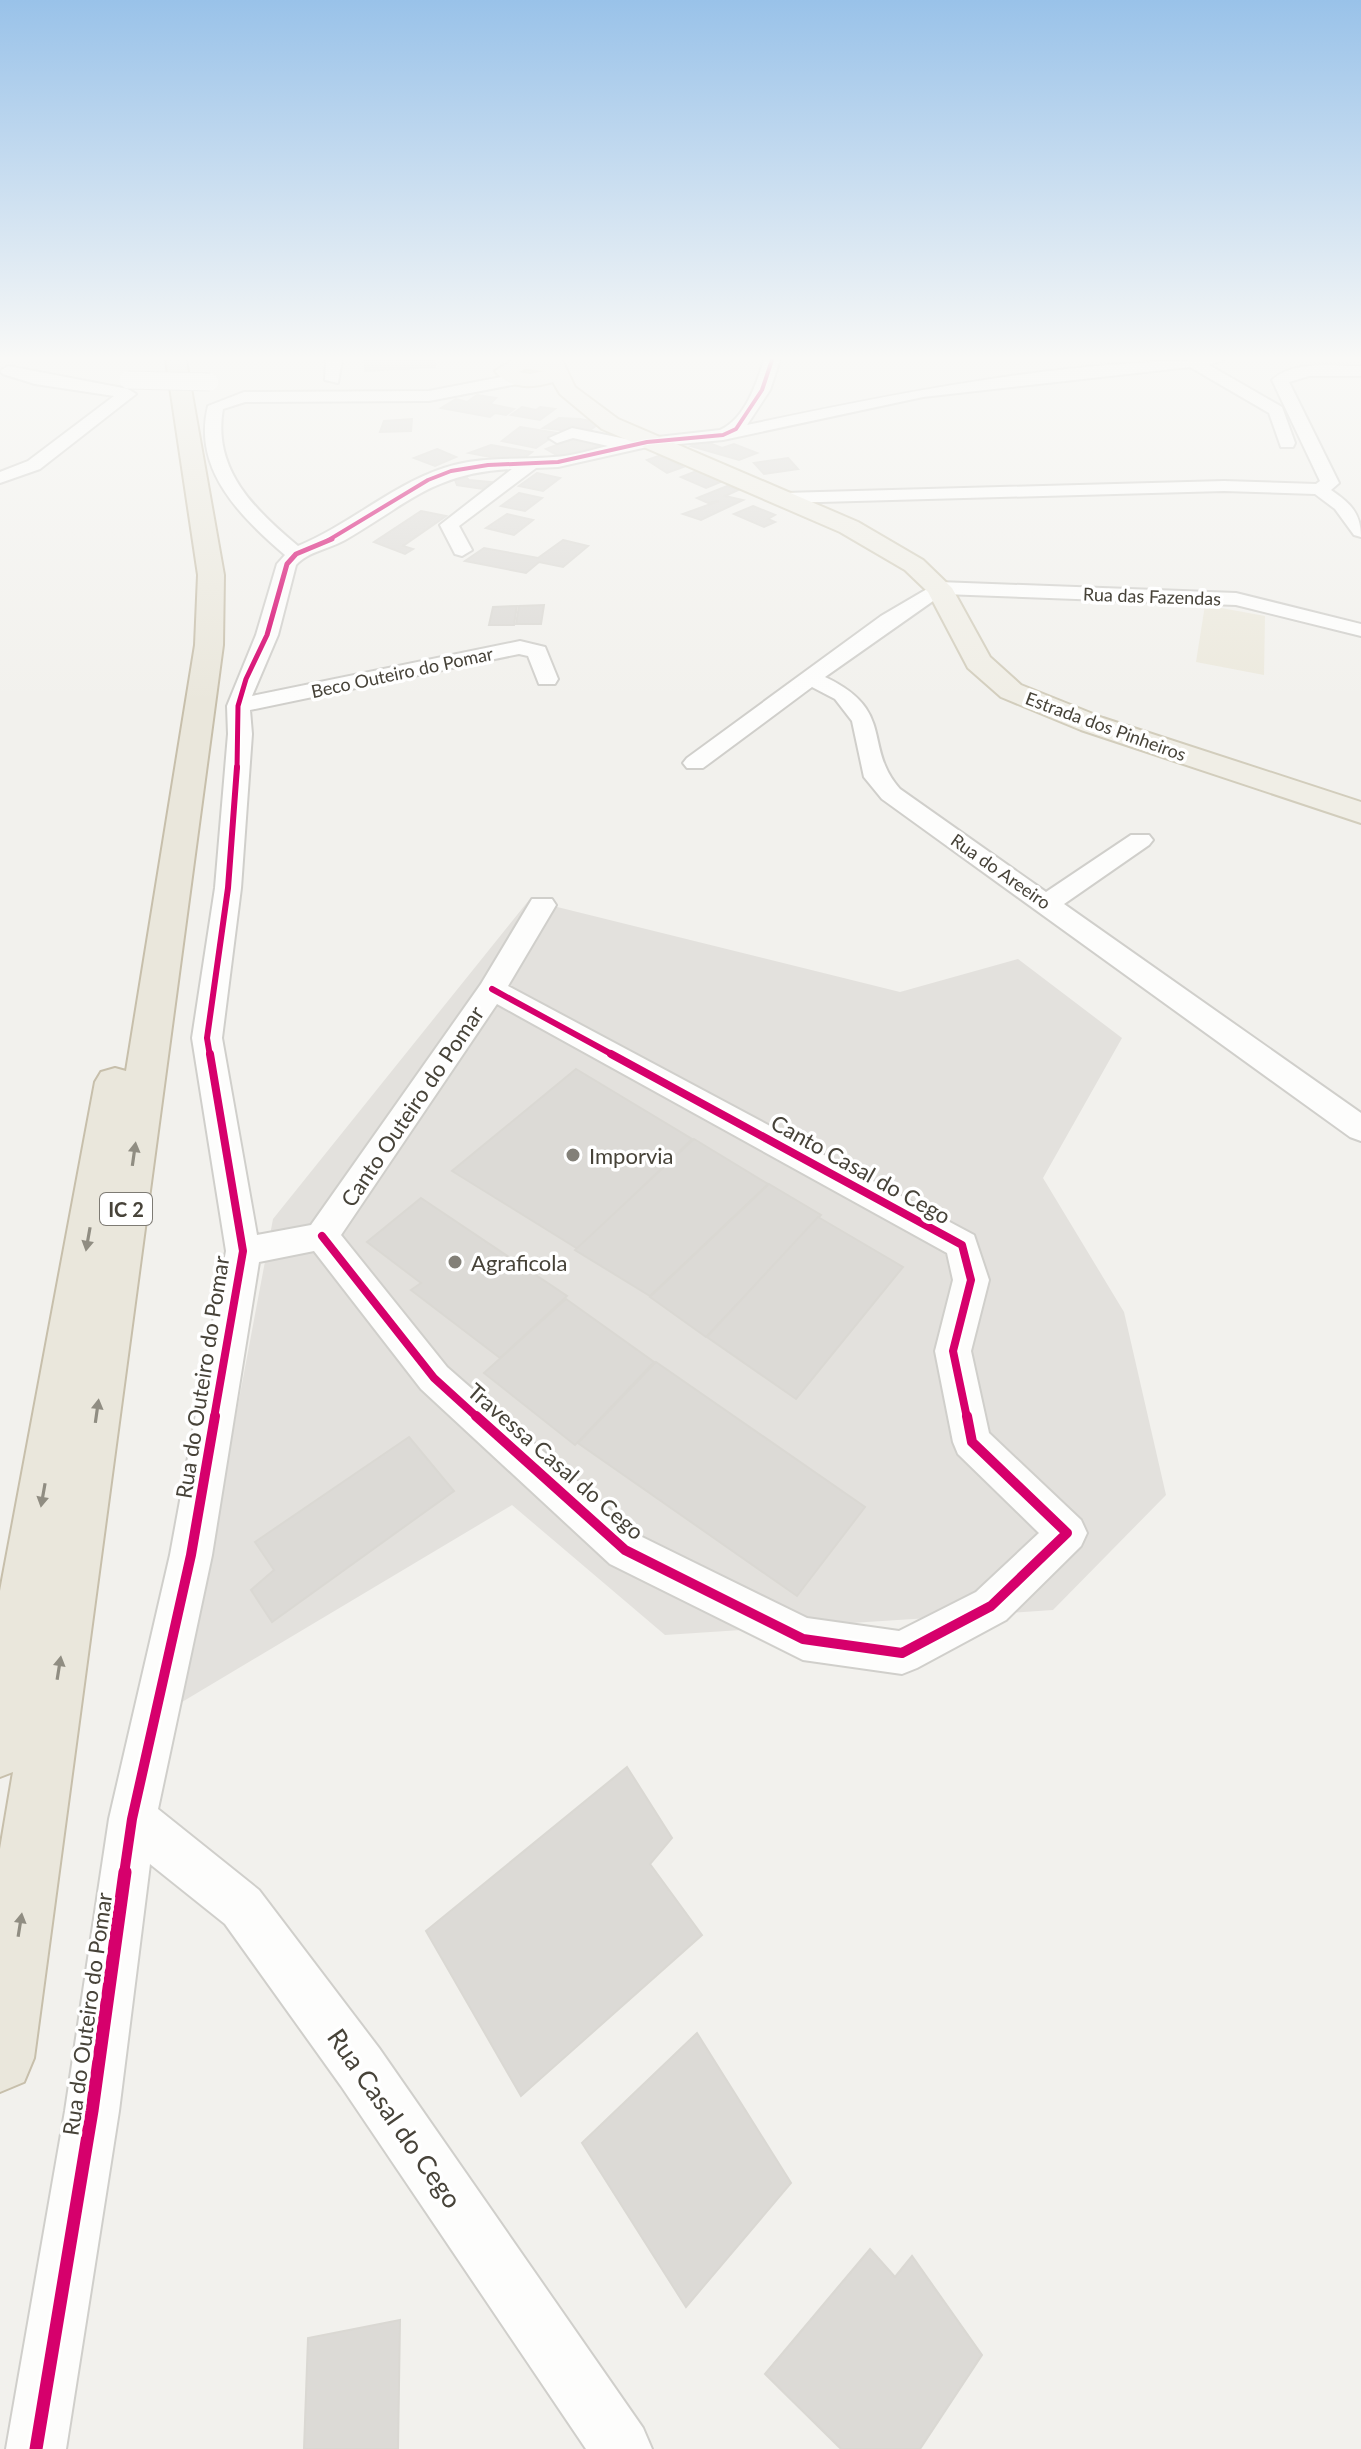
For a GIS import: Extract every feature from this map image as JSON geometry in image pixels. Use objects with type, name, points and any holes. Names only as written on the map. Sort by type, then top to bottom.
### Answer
[{"type":"highway","name":"IC 2","points":[[0,1748],[189,645],[191,567],[178,474]]},
{"type":"highway","name":"IC 2","points":[[0,2058],[209,645],[211,575],[202,474]]},
{"type":"main road","name":"Estrada dos Pinheiros","points":[[721,474],[849,527],[907,560],[939,588],[971,652],[993,679],[1011,691],[1092,724],[1361,813]]},
{"type":"street","points":[[221,474],[228,490],[246,512],[296,554],[335,538],[445,474]]},
{"type":"street","points":[[462,550],[449,525],[511,474]]},
{"type":"street","points":[[784,498],[1224,486],[1319,489],[1330,483],[1326,474]]},
{"type":"street","points":[[1319,489],[1341,505],[1361,531]]},
{"type":"street","points":[[849,527],[869,495]]},
{"type":"street","name":"Rua do Outeiro do Pomar","points":[[36,2449],[92,2111],[132,1819],[158,1689],[188,1570],[243,1251],[207,1038],[228,888],[240,734],[238,706],[246,679],[267,635],[287,564],[296,554]]},
{"type":"street","points":[[695,763],[888,620],[939,588]]},
{"type":"street","name":"Rua das Fazendas","points":[[939,588],[1236,599],[1361,630]]},
{"type":"street","name":"Beco Outeiro do Pomar","points":[[238,706],[520,647],[537,652],[547,679]]},
{"type":"street","name":"Rua do Areeiro","points":[[810,678],[843,694],[863,720],[876,777],[891,794],[1361,1129]]},
{"type":"street","points":[[1048,903],[1140,840]]},
{"type":"street","name":"Canto Outeiro do Pomar","points":[[322,1236],[492,989],[542,905]]},
{"type":"street","name":"Canto Casal do Cego","points":[[492,989],[962,1245],[971,1280],[953,1351],[972,1442],[1067,1533]]},
{"type":"street","points":[[243,1251],[322,1236]]},
{"type":"street","name":"Travessa Casal do Cego","points":[[322,1236],[434,1378],[625,1550],[803,1639],[902,1653],[991,1606],[1067,1533]]},
{"type":"street","name":"Rua Casal do Cego","points":[[132,1819],[242,1907],[360,2067],[622,2449]]},
{"type":"shaded area","points":[[1205,605],[1265,616],[1264,675],[1196,662]]},
{"type":"shaded area","points":[[529,900],[900,992],[1018,959],[1122,1038],[1043,1178],[1124,1312],[1166,1495],[1053,1610],[665,1635],[512,1505],[182,1702],[273,1219]]},
{"type":"building","points":[[535,474],[560,478],[543,491],[519,486]]},
{"type":"building","points":[[708,474],[723,481],[706,488],[681,477]]},
{"type":"building","points":[[467,478],[491,482],[483,489],[457,485],[455,480]]},
{"type":"building","points":[[727,486],[738,490],[725,496],[743,500],[701,520],[683,514],[719,501],[708,503],[697,498]]},
{"type":"building","points":[[519,493],[542,498],[525,511],[501,506]]},
{"type":"building","points":[[753,506],[775,515],[768,519],[775,522],[764,527],[734,514]]},
{"type":"building","points":[[421,511],[446,516],[403,546],[413,549],[405,554],[374,542]]},
{"type":"building","points":[[507,514],[533,520],[514,535],[486,528]]},
{"type":"building","points":[[563,540],[588,546],[563,567],[539,562],[526,573],[465,561],[484,548],[538,558]]},
{"type":"building","points":[[544,605],[541,624],[516,624],[519,606]]},
{"type":"building","points":[[517,606],[514,625],[489,625],[493,607]]},
{"type":"building","name":"Imporvia","points":[[576,1069],[692,1139],[578,1249],[452,1171]]},
{"type":"building","points":[[694,1139],[768,1184],[650,1296],[575,1250]]},
{"type":"building","points":[[769,1184],[821,1215],[706,1337],[650,1297]]},
{"type":"building","name":"Agraficola","points":[[421,1198],[567,1296],[500,1358],[411,1290],[421,1283],[367,1242]]},
{"type":"building","points":[[818,1217],[903,1267],[796,1399],[707,1337]]},
{"type":"building","points":[[566,1299],[654,1362],[575,1445],[484,1373]]},
{"type":"building","points":[[656,1362],[865,1507],[797,1596],[578,1443]]},
{"type":"building","points":[[409,1437],[454,1491],[272,1622],[251,1590],[274,1570],[255,1542]]},
{"type":"building","points":[[627,1767],[672,1838],[650,1864],[702,1935],[521,2096],[426,1931]]},
{"type":"building","points":[[697,2033],[791,2183],[686,2307],[582,2143]]},
{"type":"building","points":[[870,2249],[895,2277],[912,2256],[982,2355],[920,2449],[841,2449],[765,2374]]},
{"type":"building","points":[[400,2320],[398,2449],[304,2449],[308,2338]]},
{"type":"cycle path","points":[[36,2449],[92,2111],[132,1819],[191,1555],[243,1251],[207,1038],[228,888],[240,734],[238,706],[246,679],[267,635],[287,564],[296,554],[335,538],[428,480],[443,474]]},
{"type":"cycle path","points":[[322,1236],[434,1378],[625,1550],[803,1639],[902,1653],[991,1606],[1067,1533],[972,1442],[953,1351],[971,1280],[962,1245],[492,989]]},
{"type":"place","name":"Imporvia","points":[[573,1155]]},
{"type":"place","name":"Agraficola","points":[[455,1262]]}]
